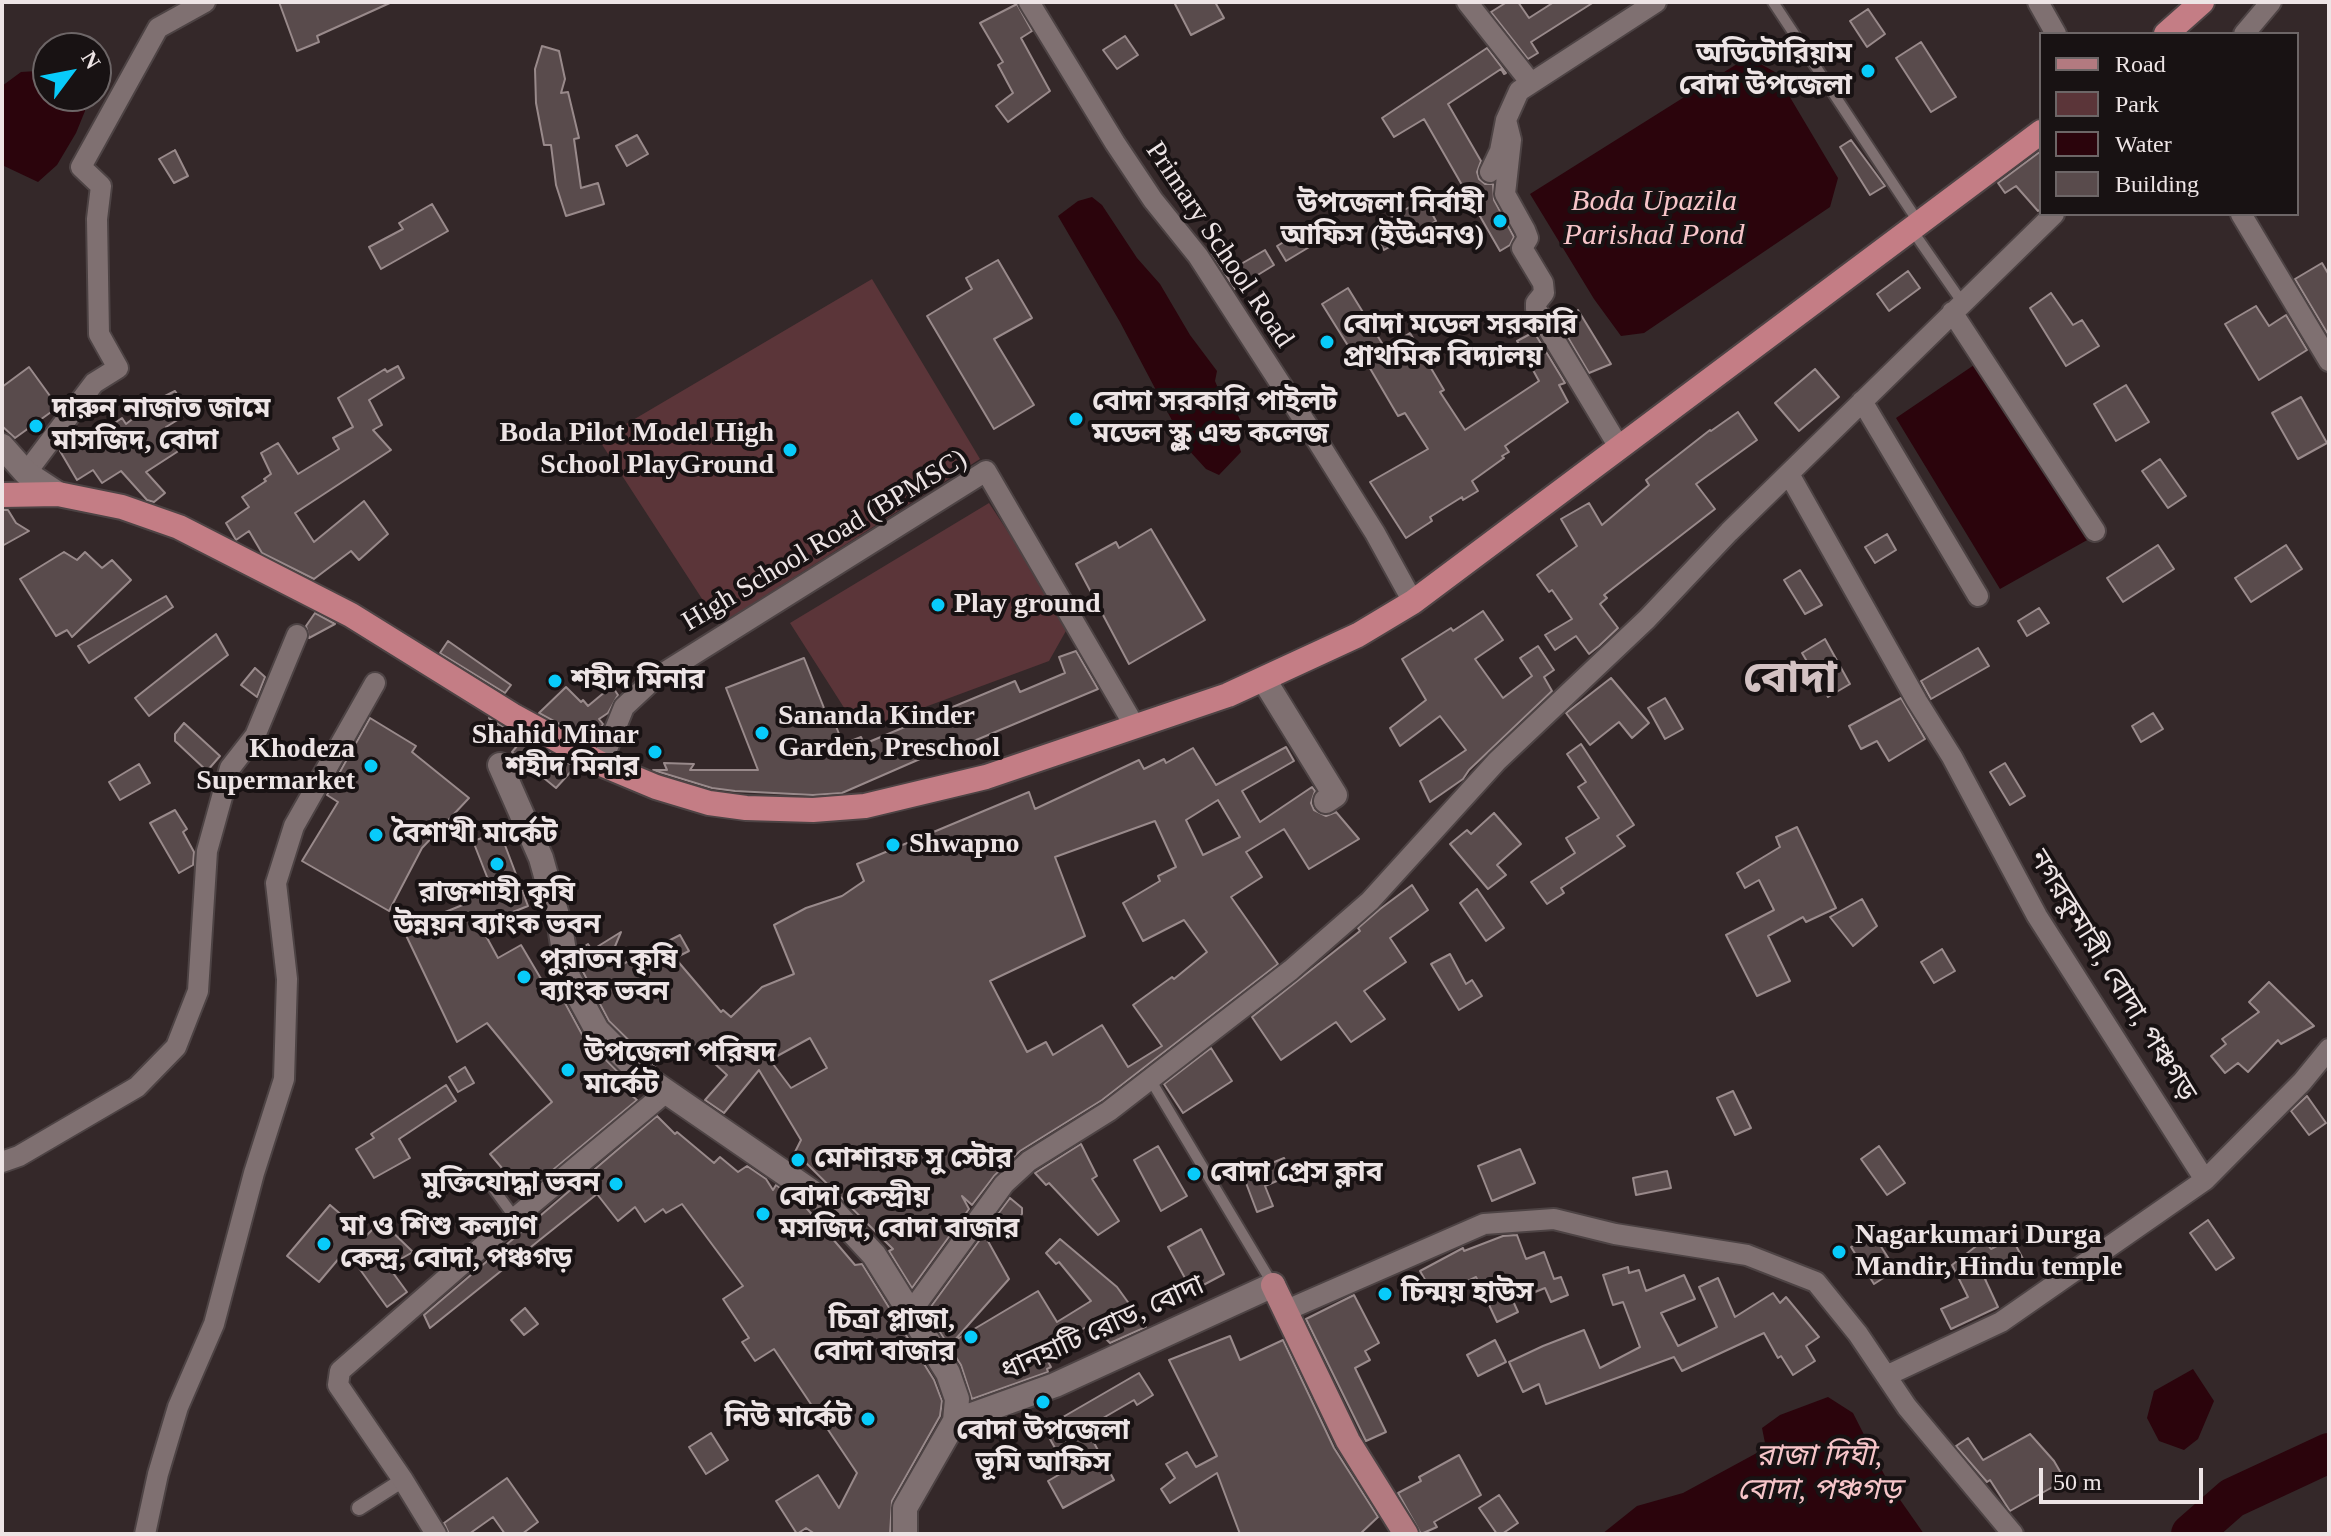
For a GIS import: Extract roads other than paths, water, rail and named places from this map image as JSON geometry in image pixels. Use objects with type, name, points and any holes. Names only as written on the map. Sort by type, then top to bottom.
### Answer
[{"type":"highway","points":[[2168,32],[2202,2]]},
{"type":"highway","points":[[2,495],[58,494],[122,507],[179,527],[351,615],[512,715],[601,764],[656,787],[709,803],[813,810],[865,806],[986,777],[1228,695],[1337,646],[1413,602],[2039,133]]},
{"type":"main road","points":[[1273,1285],[1348,1441],[1398,1532]]},
{"type":"street","points":[[26,473],[94,383],[118,368],[99,334],[97,219],[101,186],[81,167],[158,28],[205,2]]},
{"type":"street","name":"Primary School Road","points":[[1029,2],[1115,143],[1153,200],[1198,256],[1320,445],[1375,533],[1413,602]]},
{"type":"street","points":[[1467,2],[1531,83]]},
{"type":"street","points":[[1490,172],[1500,151],[1506,120],[1519,91],[1656,2]]},
{"type":"street","points":[[2038,2],[2055,32]]},
{"type":"street","points":[[2246,32],[2271,2]]},
{"type":"street","points":[[1506,120],[1511,140],[1505,194],[1528,238],[1522,248],[1543,283],[1544,293],[1536,303],[1536,309],[1619,447]]},
{"type":"street","points":[[910,1313],[1004,1184],[1029,1161],[1109,1111],[1291,970],[1370,901],[1497,761],[1647,619],[1729,532],[2052,216]]},
{"type":"street","points":[[2242,216],[2329,361]]},
{"type":"street","points":[[1957,307],[2095,531]]},
{"type":"street","points":[[1862,401],[1978,596]]},
{"type":"street","points":[[2,446],[26,473],[58,494]]},
{"type":"street","name":"High School Road (BPMSC)","points":[[601,764],[624,707],[654,679],[986,471],[1134,725]]},
{"type":"street","name":"নগরকুমারী, বোদা, পঞ্চগড়","points":[[1789,474],[1952,757],[2037,916],[2205,1180]]},
{"type":"street","points":[[2,1162],[19,1156],[137,1087],[176,1047],[198,991],[207,851],[230,768],[255,736],[297,635]]},
{"type":"street","points":[[145,1534],[158,1474],[178,1407],[214,1324],[254,1173],[284,1079],[287,979],[276,883],[294,826],[375,683]]},
{"type":"street","points":[[1266,683],[1335,795],[1326,801]]},
{"type":"street","points":[[500,765],[541,858],[560,926],[568,977],[597,1030],[642,1075],[665,1093],[822,1199],[874,1255],[948,1373],[957,1399],[955,1421],[905,1508],[905,1534]]},
{"type":"street","points":[[1886,1376],[2001,1322],[2205,1180],[2302,1082],[2329,1049]]},
{"type":"street","points":[[436,1534],[338,1385],[340,1371],[515,1218],[665,1093]]},
{"type":"street","points":[[1287,1310],[1484,1224],[1554,1219],[1615,1234],[1747,1255],[1816,1282],[1858,1334],[1907,1407],[2013,1534]]},
{"type":"street","name":"ধানহাটি রোড, বোদা","points":[[955,1421],[1055,1385],[1273,1285]]},
{"type":"street","points":[[359,1508],[403,1480]]},
{"type":"lane","points":[[1773,2],[1915,226],[1957,307]]},
{"type":"lane","points":[[1431,833],[1435,821],[1432,810]]},
{"type":"lane","points":[[1150,1079],[1273,1285]]},
{"type":"lane","points":[[488,1181],[515,1218]]},
{"type":"water","name":"Boda Upazila Parishad Pond","points":[[1748,57],[1775,72],[1838,178],[1830,207],[1644,333],[1621,336],[1594,299],[1530,194]]},
{"type":"water","points":[[32,71],[32,112],[85,112],[57,165],[38,182],[2,165],[2,86],[21,72]]},
{"type":"water","points":[[1092,197],[1102,205],[1137,258],[1160,284],[1190,335],[1217,371],[1215,381],[1224,403],[1235,409],[1243,426],[1238,441],[1241,452],[1219,475],[1206,469],[1186,447],[1120,322],[1058,216],[1078,201]]},
{"type":"water","points":[[1977,363],[2089,539],[2000,589],[1896,418]]},
{"type":"water","points":[[2193,1369],[2214,1401],[2198,1439],[2184,1450],[2159,1441],[2147,1418],[2154,1391]]},
{"type":"water","name":"রাজা দিঘী, বোদা, পঞ্চগড়","points":[[1828,1397],[1853,1413],[1889,1484],[1924,1534],[1602,1534],[1637,1506],[1683,1493],[1766,1448],[1762,1428],[1780,1415]]},
{"type":"waterway","points":[[2191,1534],[2232,1498],[2329,1453]]},
{"type":"place","name":"অডিটোরিয়াম বোদা উপজেলা","points":[[1868,71]]},
{"type":"place","name":"উপজেলা নির্বাহী আফিস (ইউএনও)","points":[[1500,221]]},
{"type":"place","name":"বোদা মডেল সরকারি প্রাথমিক বিদ্যালয়","points":[[1327,342]]},
{"type":"place","name":"বোদা সরকারি পাইলট মডেল স্কুল এন্ড কলেজ","points":[[1076,419]]},
{"type":"place","name":"দারুন নাজাত জামে মাসজিদ, বোদা","points":[[36,426]]},
{"type":"place","name":"Boda Pilot Model High School PlayGround","points":[[790,450]]},
{"type":"place","name":"Play ground","points":[[938,605]]},
{"type":"place","name":"শহীদ মিনার","points":[[555,681]]},
{"type":"place","name":"Sananda Kinder Garden, Preschool","points":[[762,733]]},
{"type":"place","name":"Shahid Minar শহীদ মিনার","points":[[655,752]]},
{"type":"place","name":"Khodeza Supermarket","points":[[371,766]]},
{"type":"place","name":"বৈশাখী মার্কেট","points":[[376,835]]},
{"type":"place","name":"Shwapno","points":[[893,845]]},
{"type":"place","name":"রাজশাহী কৃষি উন্নয়ন ব্যাংক ভবন","points":[[497,864]]},
{"type":"place","name":"পুরাতন কৃষি ব্যাংক ভবন","points":[[524,977]]},
{"type":"place","name":"উপজেলা পরিষদ মার্কেট","points":[[568,1070]]},
{"type":"place","name":"মোশারফ সু স্টোর","points":[[798,1160]]},
{"type":"place","name":"বোদা প্রেস ক্লাব","points":[[1194,1174]]},
{"type":"place","name":"মুক্তিযোদ্ধা ভবন","points":[[616,1184]]},
{"type":"place","name":"বোদা কেন্দ্রীয় মসজিদ, বোদা বাজার","points":[[763,1214]]},
{"type":"place","name":"মা ও শিশু কল্যাণ কেন্দ্র, বোদা, পঞ্চগড়","points":[[324,1244]]},
{"type":"place","name":"Nagarkumari Durga Mandir, Hindu temple","points":[[1839,1252]]},
{"type":"place","name":"চিন্ময় হাউস","points":[[1385,1294]]},
{"type":"place","name":"চিত্রা প্লাজা, বোদা বাজার","points":[[971,1337]]},
{"type":"place","name":"বোদা উপজেলা ভূমি আফিস","points":[[1043,1402]]},
{"type":"place","name":"নিউ মার্কেট","points":[[868,1419]]},
{"type":"district","name":"বোদা","points":[[1790,681]]}]
